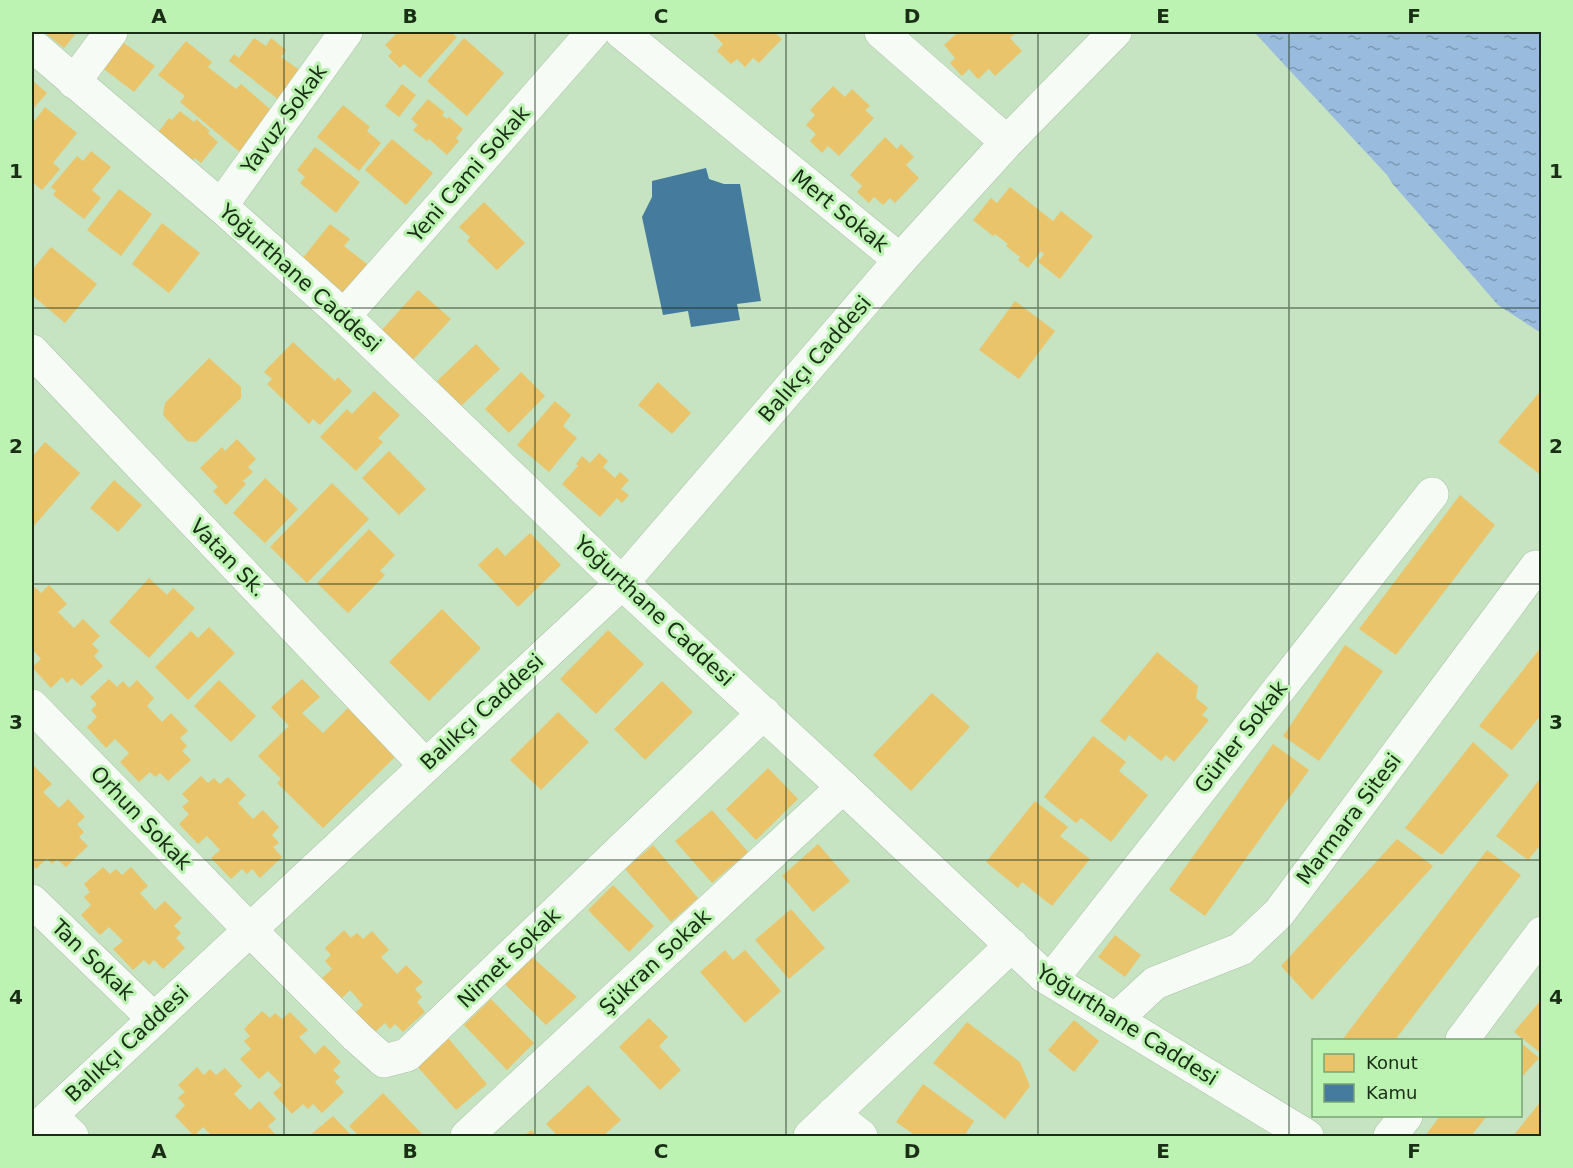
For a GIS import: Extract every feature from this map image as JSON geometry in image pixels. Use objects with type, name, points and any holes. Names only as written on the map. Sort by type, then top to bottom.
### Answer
[{"type":"street","points":[[74,82],[111,32]]},
{"type":"street","name":"Yavuz Sokak","points":[[221,206],[346,32]]},
{"type":"street","name":"Yeni Cami Sokak","points":[[344,316],[593,32]]},
{"type":"street","name":"Mert Sokak","points":[[621,32],[900,260],[1006,142],[1115,32]]},
{"type":"street","points":[[881,32],[1006,142]]},
{"type":"street","name":"Yoğurthane Caddesi","points":[[32,45],[221,206],[344,316],[622,583],[1047,978],[1307,1137]]},
{"type":"street","name":"Balıkçı Caddesi","points":[[52,1128],[154,1019],[622,583],[900,260]]},
{"type":"street","name":"Vatan Sk.","points":[[32,351],[425,765]]},
{"type":"street","name":"Gürler Sokak","points":[[1047,978],[1432,494]]},
{"type":"street","name":"Marmara Sitesi","points":[[1116,1019],[1155,983],[1241,949],[1279,913],[1536,567]]},
{"type":"street","name":"Orhun Sokak","points":[[32,706],[250,930]]},
{"type":"street","name":"Nimet Sokak","points":[[250,930],[384,1061],[407,1055],[764,713]]},
{"type":"street","name":"Şükran Sokak","points":[[467,1137],[843,787]]},
{"type":"street","name":"Tan Sokak","points":[[32,901],[154,1019]]},
{"type":"street","points":[[1463,1039],[1542,933]]},
{"type":"street","points":[[810,1137],[1012,945]]},
{"type":"street","points":[[833,1114],[861,1137]]},
{"type":"street","points":[[1390,1137],[1405,1117]]},
{"type":"water","points":[[1254,32],[1541,32],[1541,333],[1498,305],[1387,175]]},
{"type":"building: Konut","points":[[44,32],[77,32],[64,48]]},
{"type":"building: Konut","points":[[398,32],[450,32],[457,37],[420,78],[404,64],[400,68],[388,56],[392,52],[385,45]]},
{"type":"building: Konut","points":[[716,32],[774,32],[782,39],[759,63],[753,58],[745,67],[737,59],[731,64],[717,51],[723,44],[713,34]]},
{"type":"building: Konut","points":[[958,32],[1017,32],[1010,38],[1022,51],[995,76],[989,69],[978,79],[969,69],[962,76],[950,63],[955,58],[944,45]]},
{"type":"building: Konut","points":[[116,37],[155,66],[134,92],[96,63]]},
{"type":"building: Konut","points":[[254,38],[266,46],[271,38],[286,50],[281,57],[301,71],[279,100],[229,61],[234,54],[239,58]]},
{"type":"building: Konut","points":[[464,38],[504,73],[467,116],[427,81]]},
{"type":"building: Konut","points":[[186,41],[212,62],[208,67],[236,89],[241,84],[277,115],[242,154],[180,102],[185,96],[158,75]]},
{"type":"building: Konut","points":[[32,80],[47,93],[32,110]]},
{"type":"building: Konut","points":[[402,84],[416,95],[399,117],[385,106]]},
{"type":"building: Konut","points":[[833,86],[845,97],[852,89],[870,106],[865,110],[874,118],[839,156],[828,146],[822,153],[810,141],[816,134],[806,125],[815,115],[810,110]]},
{"type":"building: Konut","points":[[428,99],[444,112],[442,115],[447,119],[449,117],[463,129],[456,138],[459,141],[447,155],[429,139],[427,141],[413,130],[418,125],[411,119]]},
{"type":"building: Konut","points":[[343,105],[370,127],[367,131],[381,143],[359,171],[317,137]]},
{"type":"building: Konut","points":[[45,107],[77,133],[53,163],[60,169],[42,190],[32,182],[32,124]]},
{"type":"building: Konut","points":[[180,111],[194,122],[196,119],[210,131],[208,133],[218,142],[201,163],[195,158],[191,162],[157,134],[169,118],[172,120]]},
{"type":"building: Konut","points":[[885,137],[897,149],[901,144],[914,157],[906,165],[919,178],[895,203],[890,198],[883,205],[874,197],[869,203],[857,192],[862,186],[850,175]]},
{"type":"building: Konut","points":[[392,139],[433,173],[406,205],[365,170]]},
{"type":"building: Konut","points":[[315,147],[360,182],[336,213],[300,183],[305,177],[297,170]]},
{"type":"building: Konut","points":[[91,151],[111,167],[92,190],[101,198],[84,219],[53,195],[56,191],[51,187],[77,156],[83,161]]},
{"type":"building: Konut","points":[[1010,187],[1053,221],[1061,211],[1093,236],[1060,279],[1038,262],[1044,254],[1041,251],[1028,268],[1018,260],[1020,257],[1006,246],[1008,244],[995,234],[993,236],[973,220],[991,198],[997,203]]},
{"type":"building: Konut","points":[[119,189],[152,214],[121,256],[87,230]]},
{"type":"building: Konut","points":[[484,202],[525,243],[497,270],[467,241],[470,237],[459,227]]},
{"type":"building: Konut","points":[[162,223],[200,253],[169,293],[132,264]]},
{"type":"building: Konut","points":[[330,224],[350,239],[344,246],[372,268],[341,297],[298,264]]},
{"type":"building: Konut","points":[[51,247],[97,284],[65,323],[32,295],[32,270]]},
{"type":"building: Konut","points":[[418,290],[451,319],[412,361],[380,332]]},
{"type":"building: Konut","points":[[1015,301],[1055,331],[1019,379],[979,350]]},
{"type":"building: Konut","points":[[293,342],[335,381],[338,377],[352,391],[320,425],[313,419],[309,424],[267,384],[272,379],[264,372]]},
{"type":"building: Konut","points":[[476,344],[500,369],[461,406],[437,381]]},
{"type":"building: Konut","points":[[209,358],[241,387],[241,398],[196,442],[187,441],[163,415],[165,403]]},
{"type":"building: Konut","points":[[521,372],[545,396],[509,433],[485,409]]},
{"type":"building: Konut","points":[[658,382],[691,413],[672,434],[638,405]]},
{"type":"building: Konut","points":[[1542,389],[1542,476],[1498,442]]},
{"type":"building: Konut","points":[[374,391],[400,415],[378,438],[383,442],[356,471],[320,437],[347,409],[352,414]]},
{"type":"building: Konut","points":[[555,401],[571,415],[563,426],[577,438],[549,472],[517,445]]},
{"type":"building: Konut","points":[[237,439],[256,459],[248,467],[253,472],[243,481],[246,484],[226,505],[213,491],[218,487],[200,468],[222,447],[225,451]]},
{"type":"building: Konut","points":[[45,442],[80,473],[32,528],[32,457]]},
{"type":"building: Konut","points":[[389,451],[426,489],[399,515],[362,478]]},
{"type":"building: Konut","points":[[599,453],[608,461],[603,467],[615,478],[620,472],[629,480],[621,489],[629,495],[622,503],[617,498],[600,517],[562,484],[578,466],[576,464],[582,456],[590,463]]},
{"type":"building: Konut","points":[[265,478],[298,509],[265,543],[233,513]]},
{"type":"building: Konut","points":[[114,480],[142,505],[118,532],[90,508]]},
{"type":"building: Konut","points":[[332,483],[369,519],[307,583],[270,547]]},
{"type":"building: Konut","points":[[1460,495],[1495,525],[1396,655],[1359,629]]},
{"type":"building: Konut","points":[[369,529],[395,555],[380,571],[385,575],[348,613],[317,583]]},
{"type":"building: Konut","points":[[530,533],[561,565],[518,607],[478,565],[497,547],[505,556]]},
{"type":"building: Konut","points":[[149,578],[167,595],[173,588],[195,608],[149,658],[109,622]]},
{"type":"building: Konut","points":[[49,585],[67,604],[58,612],[74,628],[83,619],[100,636],[92,644],[99,651],[94,656],[103,666],[81,686],[72,678],[67,683],[62,677],[51,688],[32,667],[41,659],[32,649],[32,590],[35,587],[41,593]]},
{"type":"building: Konut","points":[[442,609],[481,648],[429,701],[389,662]]},
{"type":"building: Konut","points":[[209,627],[235,653],[188,700],[155,667],[191,631],[198,638]]},
{"type":"building: Konut","points":[[608,630],[644,664],[596,714],[560,679]]},
{"type":"building: Konut","points":[[1345,645],[1383,671],[1319,761],[1283,736]]},
{"type":"building: Konut","points":[[1542,646],[1542,714],[1512,750],[1479,726]]},
{"type":"building: Konut","points":[[1157,652],[1198,686],[1196,698],[1208,708],[1202,715],[1209,720],[1174,762],[1166,755],[1161,761],[1129,735],[1125,741],[1100,721]]},
{"type":"building: Konut","points":[[109,679],[117,687],[123,681],[129,688],[137,680],[154,698],[147,706],[162,722],[171,713],[188,731],[180,738],[187,746],[182,751],[191,760],[168,781],[160,773],[155,777],[150,772],[139,782],[120,762],[129,753],[115,739],[106,748],[87,727],[97,717],[91,710],[97,704],[90,697]]},
{"type":"building: Konut","points":[[302,679],[320,697],[302,713],[323,733],[355,701],[403,749],[323,828],[277,783],[281,779],[258,756],[289,726],[271,707]]},
{"type":"building: Konut","points":[[219,680],[256,716],[231,742],[194,706]]},
{"type":"building: Konut","points":[[662,681],[693,712],[645,760],[614,729]]},
{"type":"building: Konut","points":[[932,693],[970,727],[911,791],[873,755]]},
{"type":"building: Konut","points":[[558,712],[589,742],[541,790],[510,760]]},
{"type":"building: Konut","points":[[1093,736],[1126,762],[1119,771],[1148,795],[1111,842],[1081,818],[1076,823],[1044,797]]},
{"type":"building: Konut","points":[[1473,742],[1509,775],[1442,855],[1405,828]]},
{"type":"building: Konut","points":[[1273,744],[1309,770],[1205,916],[1169,890]]},
{"type":"building: Konut","points":[[34,766],[52,784],[43,792],[59,808],[68,799],[85,817],[77,824],[84,832],[79,837],[88,846],[66,867],[57,859],[52,864],[47,858],[36,869],[32,864],[32,768]]},
{"type":"building: Konut","points":[[768,768],[798,799],[756,840],[726,809]]},
{"type":"building: Konut","points":[[201,776],[208,783],[214,778],[220,784],[228,777],[246,795],[238,803],[253,819],[263,810],[279,827],[272,835],[279,843],[273,847],[282,857],[260,878],[252,869],[247,874],[242,869],[231,879],[211,858],[220,850],[207,836],[198,844],[179,824],[189,814],[182,807],[189,801],[182,794]]},
{"type":"building: Konut","points":[[1542,776],[1542,843],[1528,860],[1496,836]]},
{"type":"building: Konut","points":[[1035,801],[1068,827],[1060,836],[1090,859],[1052,906],[1022,882],[1018,888],[986,862]]},
{"type":"building: Konut","points":[[712,810],[748,852],[712,883],[675,841]]},
{"type":"building: Konut","points":[[1397,839],[1433,866],[1312,1000],[1281,966]]},
{"type":"building: Konut","points":[[818,844],[850,881],[813,912],[782,876]]},
{"type":"building: Konut","points":[[653,845],[698,898],[671,922],[625,869]]},
{"type":"building: Konut","points":[[1487,850],[1521,875],[1396,1039],[1343,1039]]},
{"type":"building: Konut","points":[[103,867],[110,874],[116,869],[122,875],[131,867],[148,886],[140,893],[155,910],[165,901],[182,918],[174,926],[181,933],[176,938],[185,948],[163,969],[154,960],[149,965],[144,960],[133,970],[113,949],[123,941],[109,927],[100,935],[81,915],[91,905],[84,897],[90,892],[84,884]]},
{"type":"building: Konut","points":[[613,885],[654,926],[629,952],[588,910]]},
{"type":"building: Konut","points":[[791,909],[825,948],[789,979],[755,940]]},
{"type":"building: Konut","points":[[344,930],[351,938],[357,933],[363,939],[372,931],[389,950],[381,957],[397,974],[406,965],[423,982],[415,989],[422,997],[417,1002],[425,1012],[403,1032],[395,1024],[390,1029],[385,1023],[374,1033],[355,1013],[363,1005],[350,990],[341,999],[321,979],[332,969],[325,961],[331,955],[325,948]]},
{"type":"building: Konut","points":[[1115,935],[1141,955],[1125,977],[1098,957]]},
{"type":"building: Konut","points":[[725,950],[733,960],[745,950],[781,991],[745,1023],[700,972]]},
{"type":"building: Konut","points":[[532,957],[577,997],[546,1025],[505,984]]},
{"type":"building: Konut","points":[[491,999],[534,1043],[507,1070],[464,1025]]},
{"type":"building: Konut","points":[[1542,999],[1542,1054],[1514,1032]]},
{"type":"building: Konut","points":[[262,1011],[270,1018],[275,1013],[282,1019],[290,1012],[308,1030],[299,1037],[315,1054],[324,1045],[341,1062],[333,1070],[340,1077],[335,1082],[344,1092],[322,1113],[313,1104],[308,1109],[303,1104],[292,1114],[273,1093],[282,1085],[268,1071],[259,1079],[240,1059],[251,1049],[244,1041],[250,1036],[244,1029]]},
{"type":"building: Konut","points":[[649,1018],[668,1037],[659,1046],[681,1070],[660,1090],[619,1047]]},
{"type":"building: Konut","points":[[1074,1020],[1099,1041],[1074,1072],[1048,1050]]},
{"type":"building: Konut","points":[[967,1022],[1020,1062],[1030,1086],[1005,1119],[933,1063]]},
{"type":"building: Konut","points":[[448,1038],[487,1084],[456,1110],[416,1065]]},
{"type":"building: Konut","points":[[1522,1044],[1539,1058],[1522,1077]]},
{"type":"building: Konut","points":[[197,1067],[204,1075],[210,1069],[216,1075],[225,1068],[242,1086],[234,1094],[250,1110],[259,1101],[276,1119],[268,1126],[275,1134],[272,1136],[212,1136],[203,1127],[194,1136],[175,1116],[185,1105],[178,1098],[185,1092],[178,1085]]},
{"type":"building: Konut","points":[[923,1084],[974,1121],[966,1133],[971,1136],[916,1136],[896,1122]]},
{"type":"building: Konut","points":[[588,1085],[621,1120],[603,1136],[558,1136],[546,1124]]},
{"type":"building: Konut","points":[[383,1093],[424,1136],[359,1136],[349,1126]]},
{"type":"building: Konut","points":[[1542,1100],[1542,1136],[1513,1136]]},
{"type":"building: Konut","points":[[333,1116],[352,1136],[309,1136]]},
{"type":"building: Konut","points":[[1439,1117],[1486,1117],[1471,1136],[1425,1136]]},
{"type":"building: Konut","points":[[531,1130],[537,1136],[524,1136]]},
{"type":"building: Kamu","points":[[706,168],[709,179],[724,184],[740,184],[761,301],[737,304],[740,320],[691,327],[688,311],[663,315],[642,217],[652,197],[652,181]]}]
